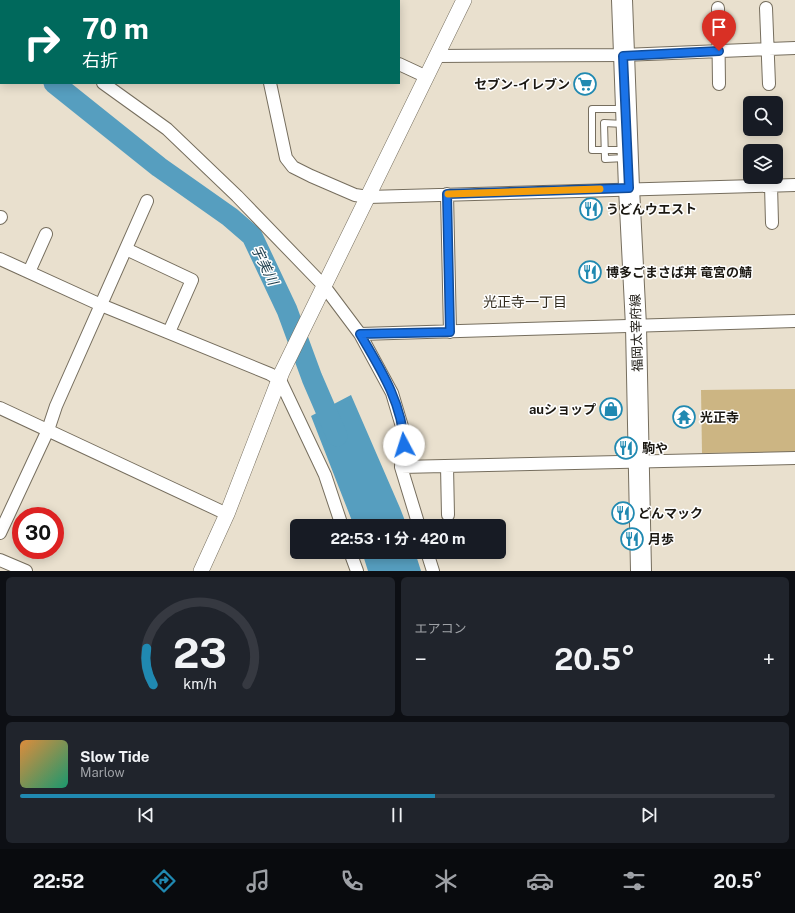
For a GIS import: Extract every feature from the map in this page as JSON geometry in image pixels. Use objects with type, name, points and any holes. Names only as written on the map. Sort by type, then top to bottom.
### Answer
[{"type":"main road","name":"福岡太宰府線","points":[[622,0],[627,154],[636,326],[640,462],[641,571]]},
{"type":"street","points":[[201,571],[227,514],[281,376],[464,0]]},
{"type":"street","points":[[718,8],[719,84]]},
{"type":"street","points":[[766,8],[769,84]]},
{"type":"street","points":[[437,56],[623,56],[795,48]]},
{"type":"street","points":[[400,64],[426,77]]},
{"type":"street","points":[[104,84],[167,129],[237,196],[324,286],[360,334],[392,393],[401,422],[404,445],[401,467],[417,519]]},
{"type":"street","points":[[270,84],[286,158],[293,167],[354,195],[368,197],[795,184]]},
{"type":"street","points":[[771,185],[772,223]]},
{"type":"street","points":[[447,194],[450,332]]},
{"type":"street","points":[[0,533],[48,430],[56,406],[147,201]]},
{"type":"street","points":[[29,272],[46,234]]},
{"type":"street","points":[[126,249],[192,280],[169,332]]},
{"type":"street","points":[[0,259],[101,305],[270,374],[281,376]]},
{"type":"street","points":[[360,334],[795,321]]},
{"type":"street","points":[[281,376],[325,474],[340,519]]},
{"type":"street","points":[[0,408],[227,514]]},
{"type":"street","points":[[401,467],[795,458]]},
{"type":"street","points":[[448,466],[448,515]]},
{"type":"street","points":[[353,559],[357,571]]},
{"type":"street","points":[[430,559],[433,571]]},
{"type":"street","points":[[0,560],[26,571]]},
{"type":"lane","points":[[626,116],[592,109],[592,150],[605,150],[627,154]]},
{"type":"lane","points":[[605,150],[604,123],[626,116]]},
{"type":"shaded area","points":[[795,389],[795,452],[702,453],[701,390]]},
{"type":"water","points":[[351,395],[404,519],[351,519],[311,416]]},
{"type":"water","points":[[364,559],[417,559],[421,571],[368,571]]},
{"type":"waterway","name":"宇美川","points":[[55,84],[159,167],[230,217],[252,236],[287,310],[312,378],[337,436]]},
{"type":"slow traffic","points":[[448,194],[600,189]]},
{"type":"place","name":"セブン-イレブン","points":[[585,84]]},
{"type":"place","name":"うどんウエスト","points":[[591,209]]},
{"type":"place","name":"博多ごまさば丼 竜宮の鯖","points":[[590,272]]},
{"type":"place","name":"auショップ","points":[[611,409]]},
{"type":"place","name":"光正寺","points":[[684,417]]},
{"type":"place","name":"駒や","points":[[626,448]]},
{"type":"place","name":"どんマック","points":[[623,513]]},
{"type":"place","name":"月歩","points":[[632,539]]},
{"type":"district","name":"光正寺一丁目","points":[[525,302]]},
{"type":"route","points":[[404,445],[403,430],[392,393],[360,334],[450,332],[447,194],[629,188],[623,56],[719,51]]}]
